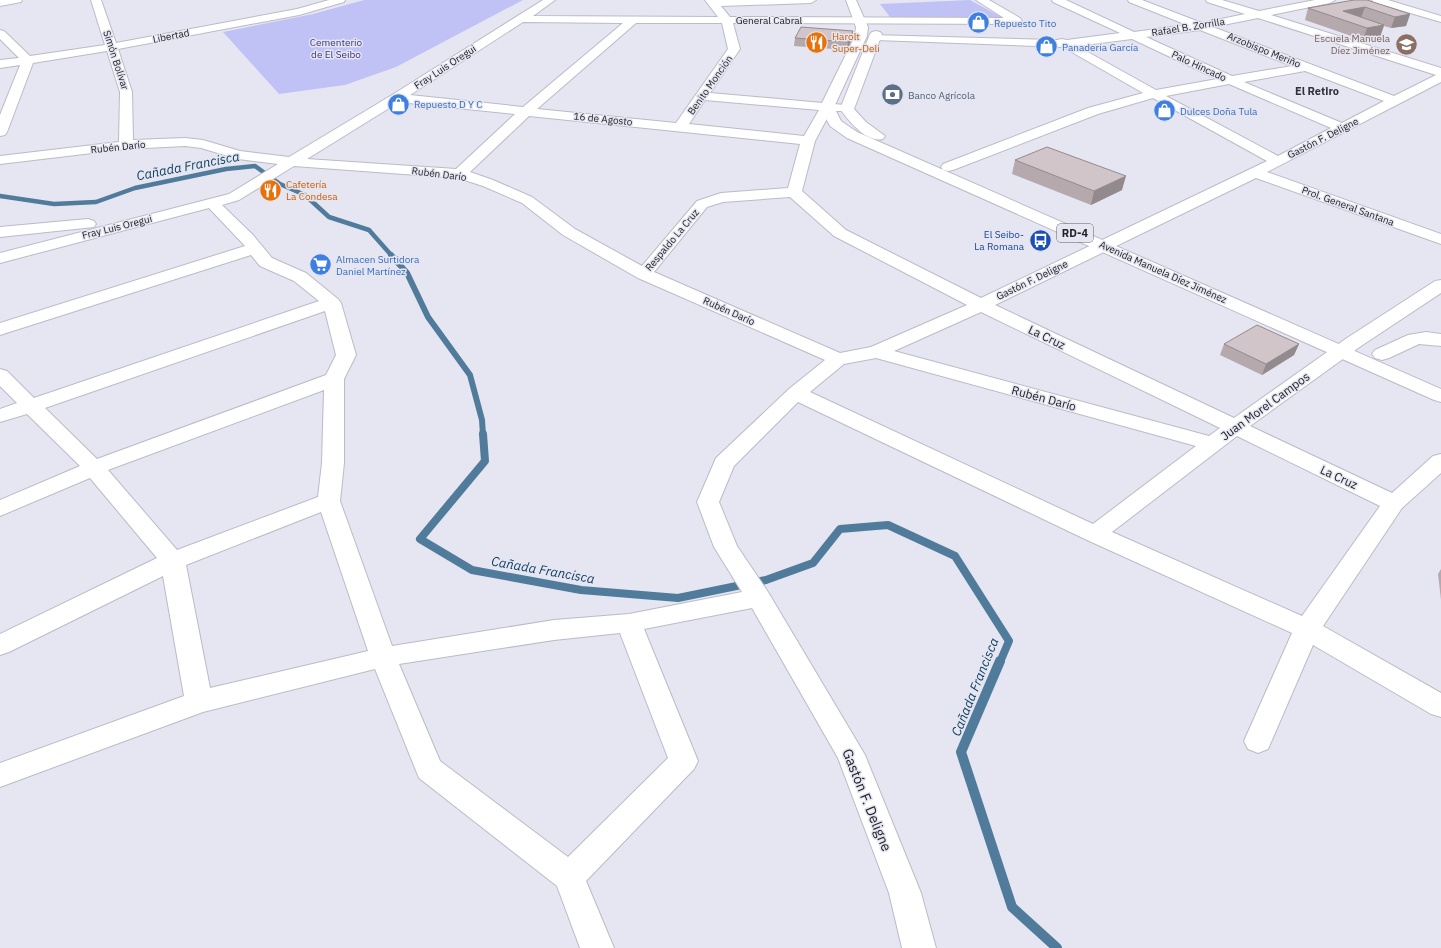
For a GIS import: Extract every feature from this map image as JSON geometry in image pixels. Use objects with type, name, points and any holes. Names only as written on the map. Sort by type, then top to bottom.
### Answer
[{"type":"street","points":[[0,3],[17,0]]},
{"type":"street","name":"Simón Bolívar","points":[[96,0],[126,92],[126,145]]},
{"type":"street","name":"Libertad","points":[[0,64],[112,47],[309,10],[340,0]]},
{"type":"street","name":"Fray Luis Oregui","points":[[0,258],[223,200],[279,171],[397,98],[550,0]]},
{"type":"street","points":[[702,96],[847,109],[876,37],[876,26],[867,20],[852,0]]},
{"type":"street","points":[[794,192],[808,141],[827,107],[861,36],[862,27],[867,20],[864,0]]},
{"type":"street","points":[[981,0],[1018,21],[1066,44],[1277,161]]},
{"type":"street","name":"Palo Hincado","points":[[1057,0],[1232,81],[1342,128]]},
{"type":"street","name":"Arzobispo Meriño","points":[[1133,0],[1203,26],[1394,102]]},
{"type":"street","points":[[1211,0],[1441,72]]},
{"type":"street","points":[[1290,0],[1307,5]]},
{"type":"street","name":"Rafael B. Zorrilla","points":[[876,37],[1066,44],[1203,26],[1260,16],[1330,0]]},
{"type":"street","points":[[1377,0],[1441,19]]},
{"type":"street","points":[[712,2],[815,1]]},
{"type":"street","name":"Benito Monción","points":[[680,127],[734,49],[728,20],[712,2]]},
{"type":"street","points":[[830,11],[836,15],[867,20]]},
{"type":"street","name":"General Cabral","points":[[521,19],[1018,21]]},
{"type":"street","points":[[460,174],[584,60],[634,19]]},
{"type":"street","points":[[0,33],[28,60],[0,132]]},
{"type":"street","points":[[948,167],[1092,111],[1154,94],[1305,67]]},
{"type":"street","name":"Gastón F. Deligne","points":[[919,948],[904,893],[851,756],[759,598],[726,547],[708,502],[724,463],[796,393],[838,359],[876,352],[981,305],[1255,173],[1441,78]]},
{"type":"street","name":"16 de Agosto","points":[[397,98],[808,141]]},
{"type":"street","name":"Avenida Manuela Díez Jiménez","points":[[827,107],[835,123],[852,135],[1110,242]]},
{"type":"street","name":"Avenida Manuela Díez Jiménez","points":[[847,109],[870,132],[1110,242],[1348,347],[1441,396]]},
{"type":"street","name":"Rubén Darío","points":[[0,160],[126,145],[185,142],[202,144],[238,155],[293,162],[460,174],[488,182],[527,200],[569,232],[644,274],[838,359]]},
{"type":"street","name":"Prol. General Santana","points":[[1255,173],[1441,239]]},
{"type":"street","name":"Respaldo La Cruz","points":[[644,274],[702,204],[721,198],[794,192]]},
{"type":"street","name":"La Cruz","points":[[794,192],[840,233],[981,305],[1394,503]]},
{"type":"street","points":[[223,200],[254,248],[266,262],[300,278],[332,303],[346,355],[334,378],[333,463],[329,501],[383,657],[429,769],[570,877],[597,948]]},
{"type":"street","points":[[0,232],[153,218]]},
{"type":"street","points":[[0,329],[254,248]]},
{"type":"street","name":"Juan Morel Campos","points":[[1095,534],[1235,427],[1348,347],[1441,285]]},
{"type":"street","points":[[0,416],[332,303]]},
{"type":"street","points":[[1382,354],[1415,339],[1426,338],[1441,340]]},
{"type":"street","name":"Avenida Manuela Díez Jiménez","points":[[1348,347],[1382,354],[1404,364]]},
{"type":"street","name":"Rubén Darío","points":[[876,352],[1212,444]]},
{"type":"street","points":[[0,375],[94,468],[173,561],[199,702]]},
{"type":"street","points":[[0,509],[94,468],[334,378]]},
{"type":"street","points":[[796,393],[1095,534],[1307,629],[1441,706]]},
{"type":"street","points":[[1258,742],[1307,629],[1394,503],[1441,461]]},
{"type":"street","points":[[0,645],[173,561],[329,501]]},
{"type":"street","points":[[0,775],[199,702],[383,657],[554,630],[629,623],[759,598]]},
{"type":"street","points":[[570,877],[684,761],[629,623]]},
{"type":"green space","name":"Cementerio de El Seibo","points":[[364,0],[523,0],[396,67],[345,85],[279,94],[223,32],[313,14]]},
{"type":"green space","points":[[970,0],[1003,18],[890,17],[880,4]]},
{"type":"building","points":[[1354,0],[1367,0],[1410,14],[1395,17],[1365,7],[1343,11],[1384,25],[1367,28],[1308,8]]},
{"type":"building","points":[[801,27],[853,31],[848,42],[795,38]]},
{"type":"building","points":[[1047,147],[1126,176],[1094,191],[1015,160]]},
{"type":"building","points":[[1257,325],[1299,344],[1266,364],[1224,344]]},
{"type":"waterway","name":"Cañada Francisca","points":[[0,196],[54,204],[96,202],[135,188],[226,169],[255,166],[280,184],[305,195],[329,217],[369,230],[392,256]]},
{"type":"waterway","name":"Cañada Francisca","points":[[391,255],[407,273],[428,317],[470,375],[482,420],[483,435]]},
{"type":"waterway","name":"Cañada Francisca","points":[[483,434],[485,461],[420,539],[472,570],[581,590],[678,598],[766,580],[813,563],[840,529],[888,525],[955,556],[1009,641],[1000,662]]},
{"type":"waterway","name":"Cañada Francisca","points":[[1000,661],[961,752],[1012,907],[1057,948]]},
{"type":"place","name":"Repuesto Tito","points":[[979,23]]},
{"type":"place","name":"Harolt Super-Deli","points":[[816,42]]},
{"type":"place","name":"Escuela Manuela Díez Jiménez","points":[[1406,44]]},
{"type":"place","name":"Panadería García","points":[[1046,47]]},
{"type":"place","name":"Banco Agrícola","points":[[892,95]]},
{"type":"place","name":"Repuesto D Y C","points":[[399,104]]},
{"type":"place","name":"Dulces Doña Tula","points":[[1165,111]]},
{"type":"place","name":"Cafetería La Condesa","points":[[271,190]]},
{"type":"place","name":"El Seibo- La Romana","points":[[1040,240]]},
{"type":"place","name":"Almacen Surtidora Daniel Martínez","points":[[320,265]]},
{"type":"district","name":"El Retiro","points":[[1317,91]]}]
